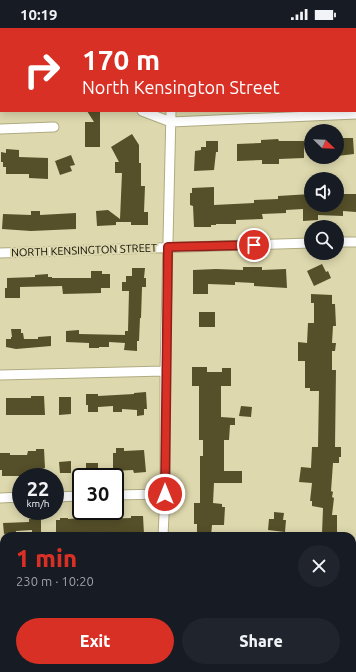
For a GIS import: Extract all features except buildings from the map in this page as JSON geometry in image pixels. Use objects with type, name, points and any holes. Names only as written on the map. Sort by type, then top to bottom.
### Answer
[{"type":"street","points":[[145,112],[171,122],[356,114]]},
{"type":"street","points":[[163,532],[171,112]]},
{"type":"street","points":[[0,129],[54,127]]},
{"type":"street","points":[[344,242],[356,242]]},
{"type":"street","name":"NORTH KENSINGTON STREET","points":[[0,253],[304,243]]},
{"type":"street","points":[[0,375],[165,371]]},
{"type":"street","points":[[124,495],[165,494]]},
{"type":"street","points":[[0,498],[12,497]]},
{"type":"route","points":[[165,494],[165,371],[168,247],[254,245]]}]
